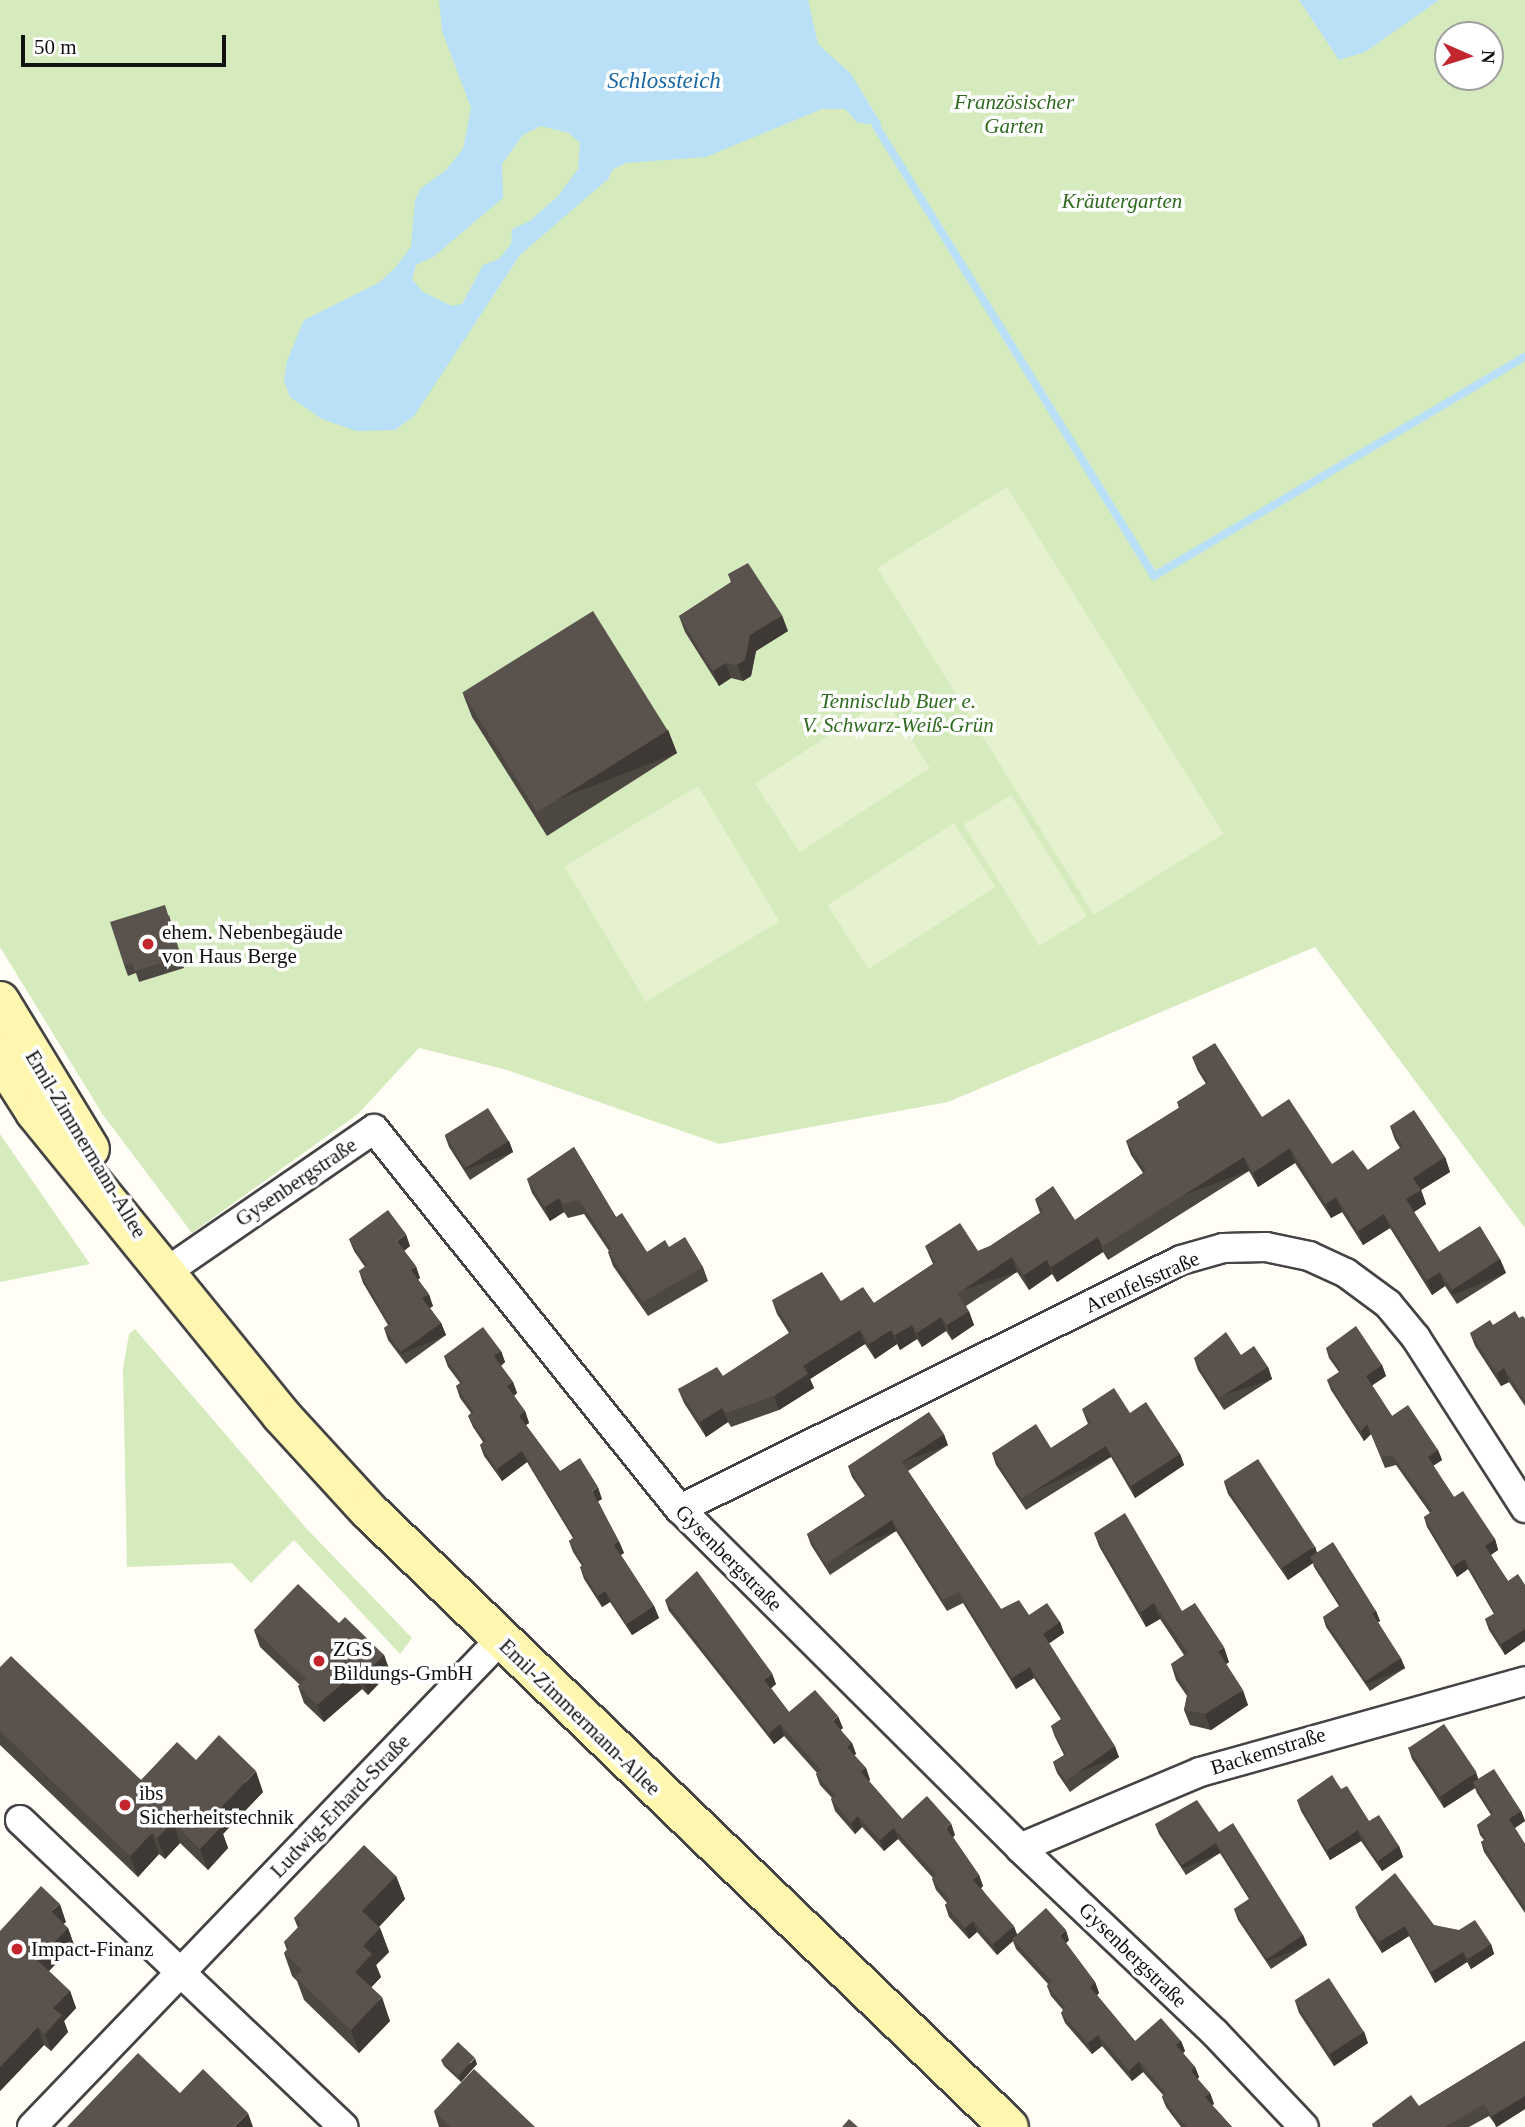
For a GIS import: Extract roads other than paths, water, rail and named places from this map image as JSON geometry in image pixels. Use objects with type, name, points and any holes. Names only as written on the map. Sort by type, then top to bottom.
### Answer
[{"type":"main road","name":"Emil-Zimmermann-Allee","points":[[0,1001],[158,1261]]},
{"type":"main road","name":"Emil-Zimmermann-Allee","points":[[0,1057],[35,1112],[281,1415],[369,1511],[499,1640],[1009,2127]]},
{"type":"street","name":"Gysenbergstraße","points":[[158,1261],[374,1129],[680,1509],[1020,1847],[1215,2033],[1304,2127]]},
{"type":"street","name":"Arenfelsstraße","points":[[680,1509],[1181,1260],[1223,1248],[1266,1247],[1309,1256],[1346,1273],[1388,1304],[1416,1339],[1525,1508]]},
{"type":"street","name":"Ludwig-Erhard-Straße","points":[[32,2127],[499,1640]]},
{"type":"street","name":"Backemstraße","points":[[1020,1847],[1200,1772],[1525,1681]]},
{"type":"street","points":[[20,1820],[344,2127]]},
{"type":"water","name":"Schlossteich","points":[[439,0],[808,0],[818,44],[851,74],[882,125],[858,123],[845,109],[822,109],[706,157],[626,163],[613,169],[608,179],[520,255],[414,416],[395,430],[356,431],[322,419],[290,397],[284,381],[287,361],[304,320],[380,282],[396,267],[411,247],[415,200],[420,189],[446,170],[463,149],[471,108],[442,31]],"holes":[[[541,126],[569,133],[580,143],[578,169],[558,196],[530,221],[512,229],[511,244],[499,259],[483,265],[462,304],[452,306],[423,292],[412,279],[416,265],[433,257],[503,198],[502,164],[523,135]]]},
{"type":"water","points":[[1299,0],[1439,0],[1365,52],[1339,60]]},
{"type":"waterway","points":[[876,126],[1154,576],[1525,357]]},
{"type":"place","name":"ehem. Nebenbegäude von Haus Berge","points":[[148,944]]},
{"type":"place","name":"ZGS Bildungs-GmbH","points":[[319,1661]]},
{"type":"place","name":"ibs Sicherheitstechnik","points":[[125,1805]]},
{"type":"place","name":"Impact-Finanz","points":[[17,1949]]},
{"type":"park label","name":"Französischer Garten","points":[[1014,114]]},
{"type":"park label","name":"Kräutergarten","points":[[1122,201]]},
{"type":"park label","name":"Tennisclub Buer e. V. Schwarz-Weiß-Grün","points":[[898,713]]}]
